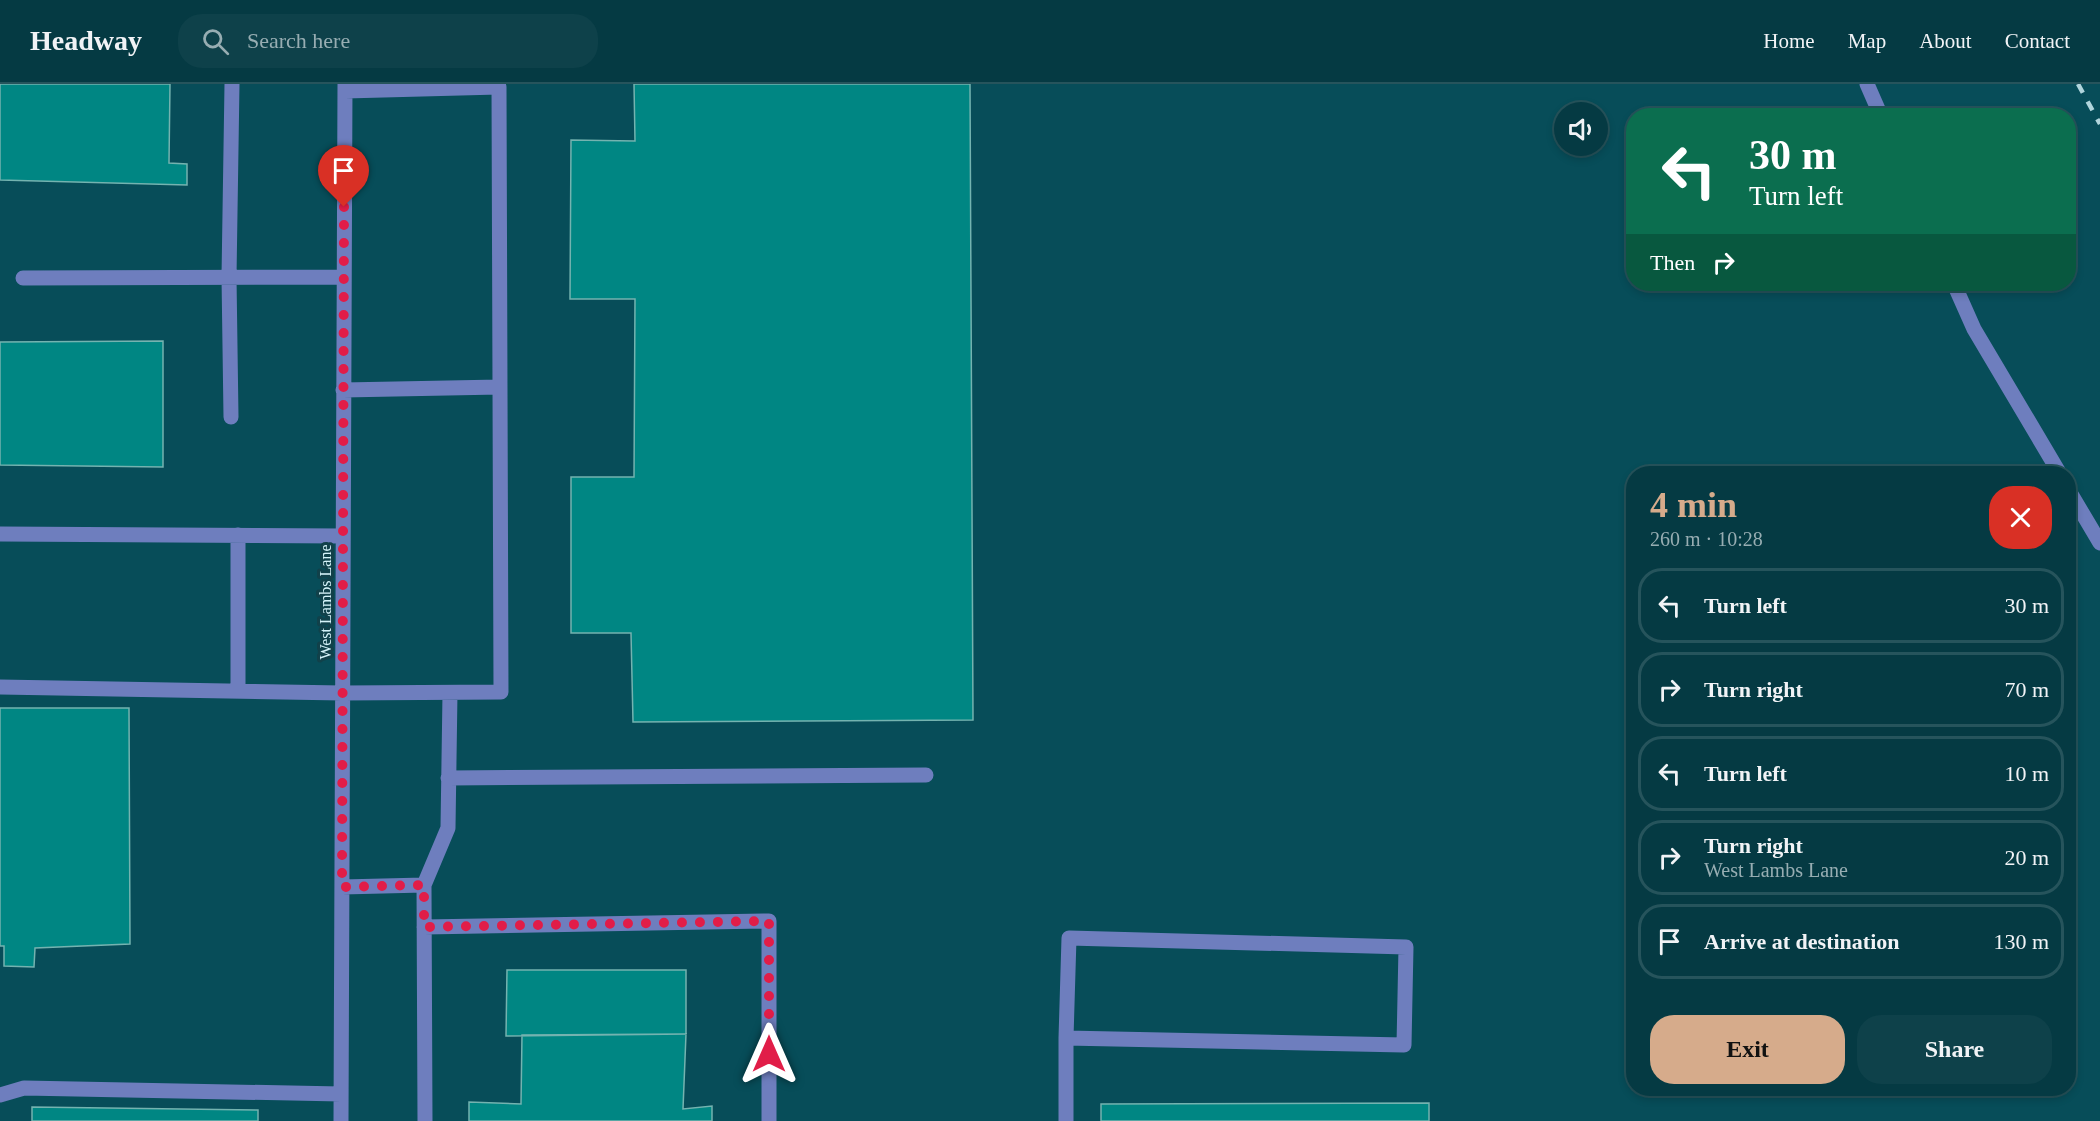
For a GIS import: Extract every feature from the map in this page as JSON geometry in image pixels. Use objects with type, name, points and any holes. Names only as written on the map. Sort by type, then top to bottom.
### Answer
[{"type":"street","points":[[231,417],[229,277],[232,84]]},
{"type":"street","points":[[1867,84],[1878,108]]},
{"type":"street","points":[[0,687],[342,693],[501,692],[500,87],[345,87]]},
{"type":"street","name":"West Lambs Lane","points":[[341,1121],[345,87]]},
{"type":"street","points":[[23,278],[344,277]]},
{"type":"street","points":[[1957,291],[1974,329],[2055,466]]},
{"type":"street","points":[[343,390],[500,387]]},
{"type":"street","points":[[2076,502],[2100,543]]},
{"type":"street","points":[[0,534],[343,536]]},
{"type":"street","points":[[238,535],[238,691]]},
{"type":"street","points":[[425,1121],[424,885],[448,828],[450,693]]},
{"type":"street","points":[[448,778],[926,775]]},
{"type":"street","points":[[342,887],[424,885]]},
{"type":"street","points":[[424,927],[769,921],[769,1121]]},
{"type":"street","points":[[1066,1038],[1404,1045],[1406,947],[1069,938],[1066,1038],[1066,1121]]},
{"type":"street","points":[[0,1095],[24,1088],[341,1094]]},
{"type":"building","points":[[0,84],[170,84],[169,163],[187,164],[187,185],[0,180]]},
{"type":"building","points":[[634,84],[970,84],[973,720],[633,722],[631,633],[571,633],[571,477],[634,477],[635,299],[570,299],[571,140],[635,141]]},
{"type":"building","points":[[163,341],[163,467],[0,465],[0,342]]},
{"type":"building","points":[[0,708],[129,708],[130,944],[35,948],[34,967],[4,966],[4,946],[0,946]]},
{"type":"building","points":[[507,970],[686,970],[686,1034],[506,1036]]},
{"type":"building","points":[[686,1034],[683,1109],[712,1106],[712,1121],[469,1121],[469,1102],[521,1104],[522,1035]]},
{"type":"building","points":[[1429,1103],[1429,1121],[1101,1121],[1101,1104]]},
{"type":"building","points":[[32,1107],[258,1110],[258,1121],[32,1121]]},
{"type":"railway","points":[[2078,84],[2100,124]]},
{"type":"route","points":[[344,207],[342,887],[424,885],[424,927],[769,921],[769,1054]]}]
